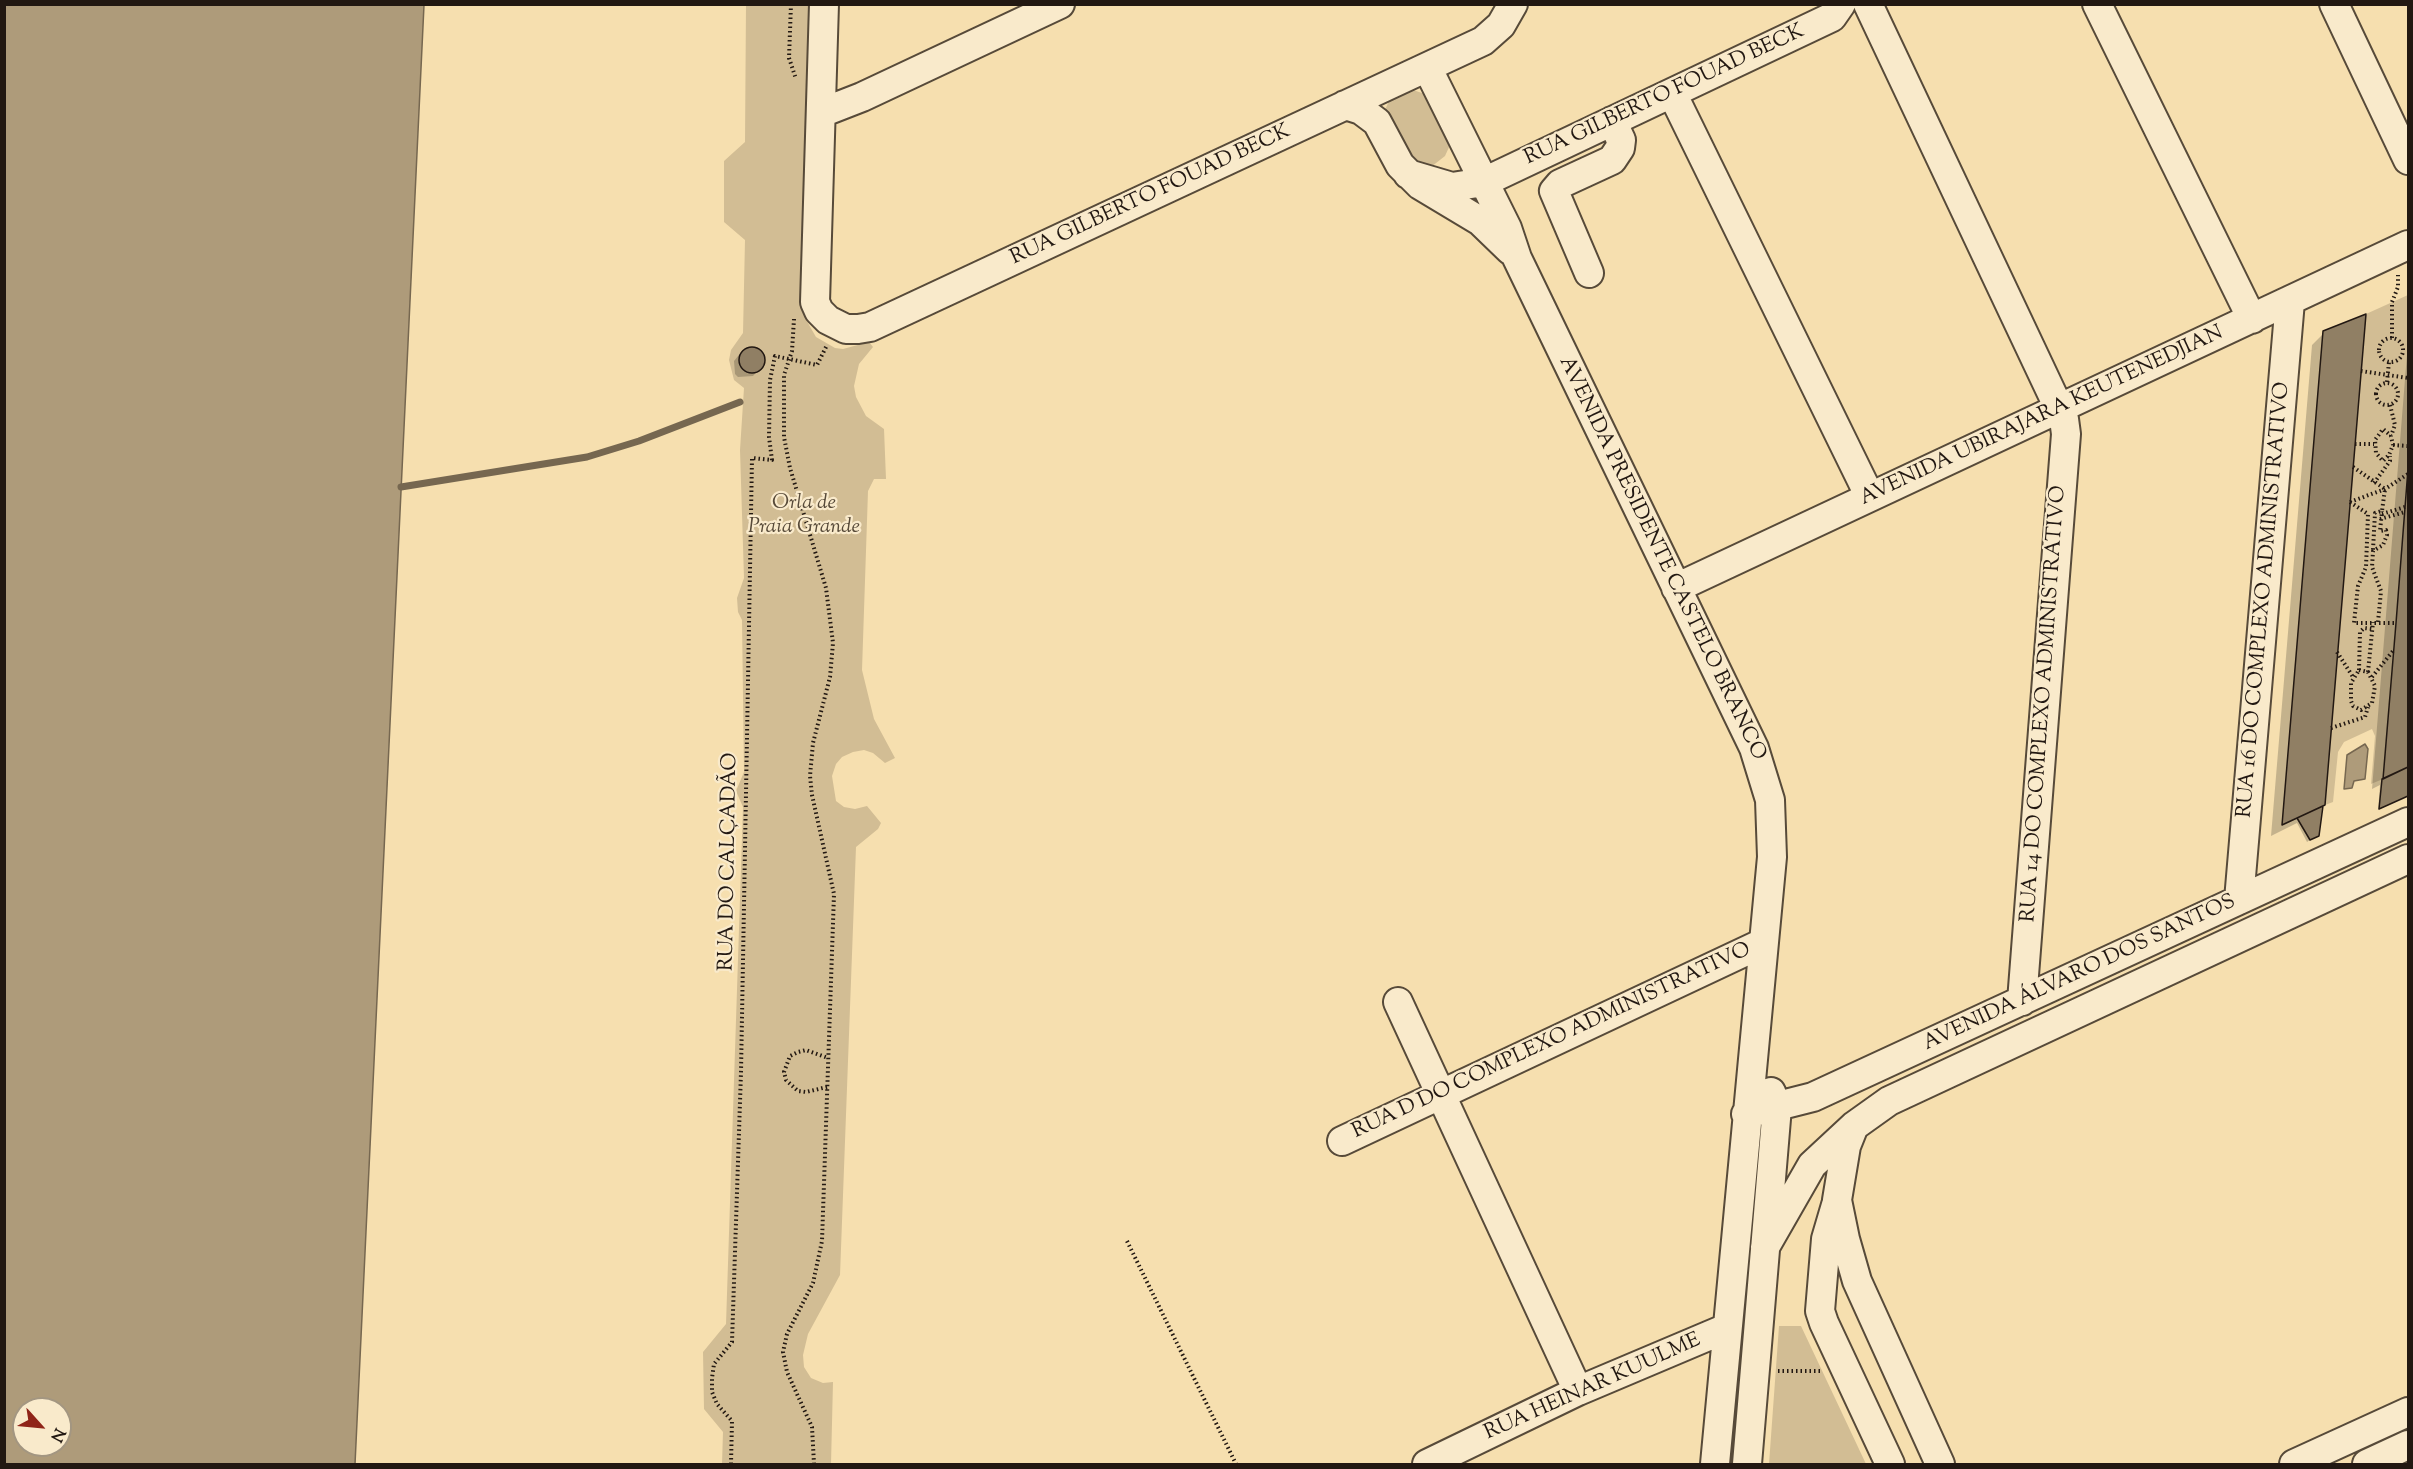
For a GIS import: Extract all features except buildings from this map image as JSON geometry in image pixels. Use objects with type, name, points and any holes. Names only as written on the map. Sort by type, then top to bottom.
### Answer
[{"type":"street","points":[[824,4],[821,113],[805,304],[819,311],[838,326]]},
{"type":"street","points":[[821,113],[862,97],[1060,4]]},
{"type":"street","name":"RUA GILBERTO FOUAD BECK","points":[[838,326],[858,329],[870,327],[1381,89],[1493,34],[1513,4]]},
{"type":"street","name":"RUA GILBERTO FOUAD BECK","points":[[1419,178],[1452,187],[1484,182],[1832,17],[1841,4]]},
{"type":"street","name":"RUA 14 DO COMPLEXO ADMINISTRATIVO","points":[[1868,4],[2060,408],[2066,434],[2022,1001]]},
{"type":"street","points":[[2097,4],[2252,319]]},
{"type":"street","points":[[2334,4],[2409,160]]},
{"type":"street","name":"AVENIDA PRESIDENTE CASTELO BRANCO","points":[[1427,67],[1507,228],[1517,258],[1754,747],[1765,781],[1772,830],[1715,1464]]},
{"type":"street","points":[[1377,122],[1375,105],[1381,89]]},
{"type":"street","points":[[1672,93],[1870,497]]},
{"type":"street","points":[[1345,105],[1361,110],[1377,122]]},
{"type":"street","points":[[1589,273],[1554,191],[1560,184],[1612,160],[1620,148],[1621,140],[1612,121]]},
{"type":"street","name":"AVENIDA PRESIDENTE CASTELO BRANCO","points":[[1377,122],[1400,165],[1419,178],[1435,195],[1480,221],[1495,233],[1517,258]]},
{"type":"street","points":[[1419,178],[1449,169],[1464,141]]},
{"type":"street","name":"AVENIDA UBIRAJARA KEUTENEDJIAN","points":[[1676,588],[2399,250]]},
{"type":"street","name":"RUA 16 DO COMPLEXO ADMINISTRATIVO","points":[[2239,900],[2290,301]]},
{"type":"street","name":"AVENIDA ÁLVARO DOS SANTOS","points":[[1746,1114],[1813,1097],[2409,822]]},
{"type":"street","name":"AVENIDA ÁLVARO DOS SANTOS","points":[[1765,1247],[1812,1166],[1863,1119],[1905,1092],[2409,859]]},
{"type":"street","name":"RUA D DO COMPLEXO ADMINISTRATIVO","points":[[1342,1141],[1763,943]]},
{"type":"street","points":[[1398,1002],[1578,1391]]},
{"type":"street","name":"AVENIDA PRESIDENTE CASTELO BRANCO","points":[[1747,1464],[1777,1107],[1753,1048]]},
{"type":"street","points":[[1863,1119],[1846,1146],[1837,1200],[1826,1239],[1820,1311],[1890,1464]]},
{"type":"street","points":[[1837,1200],[1857,1281],[1940,1464]]},
{"type":"street","name":"RUA HEINAR KUULME","points":[[1427,1464],[1578,1391],[1727,1328]]},
{"type":"street","points":[[2294,1464],[2409,1412]]},
{"type":"street","points":[[2367,1464],[2409,1445]]},
{"type":"path","points":[[791,4],[790,64],[798,83]]},
{"type":"path","points":[[2392,338],[2392,302],[2399,280],[2399,250]]},
{"type":"path","points":[[805,304],[784,375],[785,446],[827,594],[833,643],[830,677],[813,743],[810,776],[812,795],[834,894],[820,1255],[813,1283],[788,1334],[783,1352],[787,1372],[812,1427],[814,1464]]},
{"type":"path","points":[[789,360],[817,365],[838,326]]},
{"type":"path","points":[[2392,338],[2402,345],[2403,351],[2400,357],[2390,362],[2380,356],[2379,350],[2386,339],[2392,338]]},
{"type":"path","name":"RUA DO CALÇADÃO","points":[[731,1464],[732,1421],[717,1404],[712,1392],[712,1378],[714,1364],[723,1350],[732,1342],[741,1072],[752,458],[772,460],[769,437],[770,380],[775,356],[789,360]]},
{"type":"path","points":[[2387,382],[2393,384],[2398,396],[2390,405],[2384,405],[2375,396],[2376,389],[2387,382],[2390,362]]},
{"type":"path","points":[[2361,371],[2409,378]]},
{"type":"path","points":[[2374,444],[2380,459],[2384,460],[2393,445],[2391,436],[2394,425],[2390,405]]},
{"type":"path","points":[[2374,444],[2383,429],[2391,436]]},
{"type":"path","points":[[2355,444],[2374,444]]},
{"type":"path","points":[[2393,445],[2409,446]]},
{"type":"path","points":[[2374,483],[2390,461],[2389,455]]},
{"type":"path","points":[[2353,467],[2385,489]]},
{"type":"path","points":[[2405,510],[2380,515],[2368,514],[2350,502],[2385,489],[2408,474]]},
{"type":"path","points":[[2368,672],[2373,629],[2381,591],[2372,567],[2373,551],[2385,489]]},
{"type":"path","points":[[2368,514],[2366,567],[2358,586],[2355,622],[2396,623]]},
{"type":"path","points":[[2373,551],[2385,540],[2386,530],[2380,531],[2380,515]]},
{"type":"path","points":[[2353,677],[2359,670],[2360,632],[2364,628],[2373,629]]},
{"type":"path","points":[[2372,677],[2393,651]]},
{"type":"path","points":[[2337,652],[2353,677],[2353,706],[2361,710],[2369,706]]},
{"type":"path","points":[[2331,728],[2365,717],[2374,694],[2372,677],[2368,672],[2359,670]]},
{"type":"path","points":[[827,1087],[806,1092],[798,1091],[791,1087],[784,1072],[786,1063],[798,1052],[806,1050],[828,1058]]},
{"type":"path","points":[[1127,1241],[1236,1464]]},
{"type":"path","points":[[1755,1371],[1846,1370]]},
{"type":"green space","name":"Orla de Praia Grande","points":[[746,5],[815,5],[805,318],[816,337],[835,348],[843,349],[869,342],[873,347],[859,364],[854,386],[856,397],[866,416],[884,429],[886,479],[874,479],[868,491],[862,670],[874,719],[895,758],[885,763],[873,753],[864,750],[853,752],[842,757],[836,764],[832,776],[836,801],[844,807],[855,809],[867,806],[881,823],[878,829],[856,847],[840,1275],[808,1334],[803,1355],[804,1367],[811,1378],[823,1383],[833,1382],[831,1464],[722,1464],[723,1432],[704,1409],[703,1352],[726,1324],[743,807],[736,791],[744,772],[742,620],[738,612],[737,598],[744,578],[740,450],[744,388],[734,380],[729,360],[731,350],[743,333],[745,240],[724,222],[724,161],[745,142]]},
{"type":"green space","points":[[1410,89],[1425,94],[1450,145],[1445,156],[1431,167],[1411,162],[1384,112],[1390,99]]},
{"type":"green space","points":[[2408,295],[2408,469],[2383,779],[2371,784],[2375,736],[2372,729],[2344,742],[2338,752],[2333,802],[2325,805],[2366,314]]},
{"type":"green space","points":[[1779,1326],[1801,1326],[1866,1464],[1769,1464]]},
{"type":"shaded area","points":[[5,4],[424,5],[355,1464],[5,1464]]},
{"type":"shaded area","points":[[2365,744],[2368,749],[2365,779],[2354,781],[2352,788],[2344,789],[2347,755]]},
{"type":"waterway","points":[[401,487],[587,457],[639,441],[740,402]]}]
